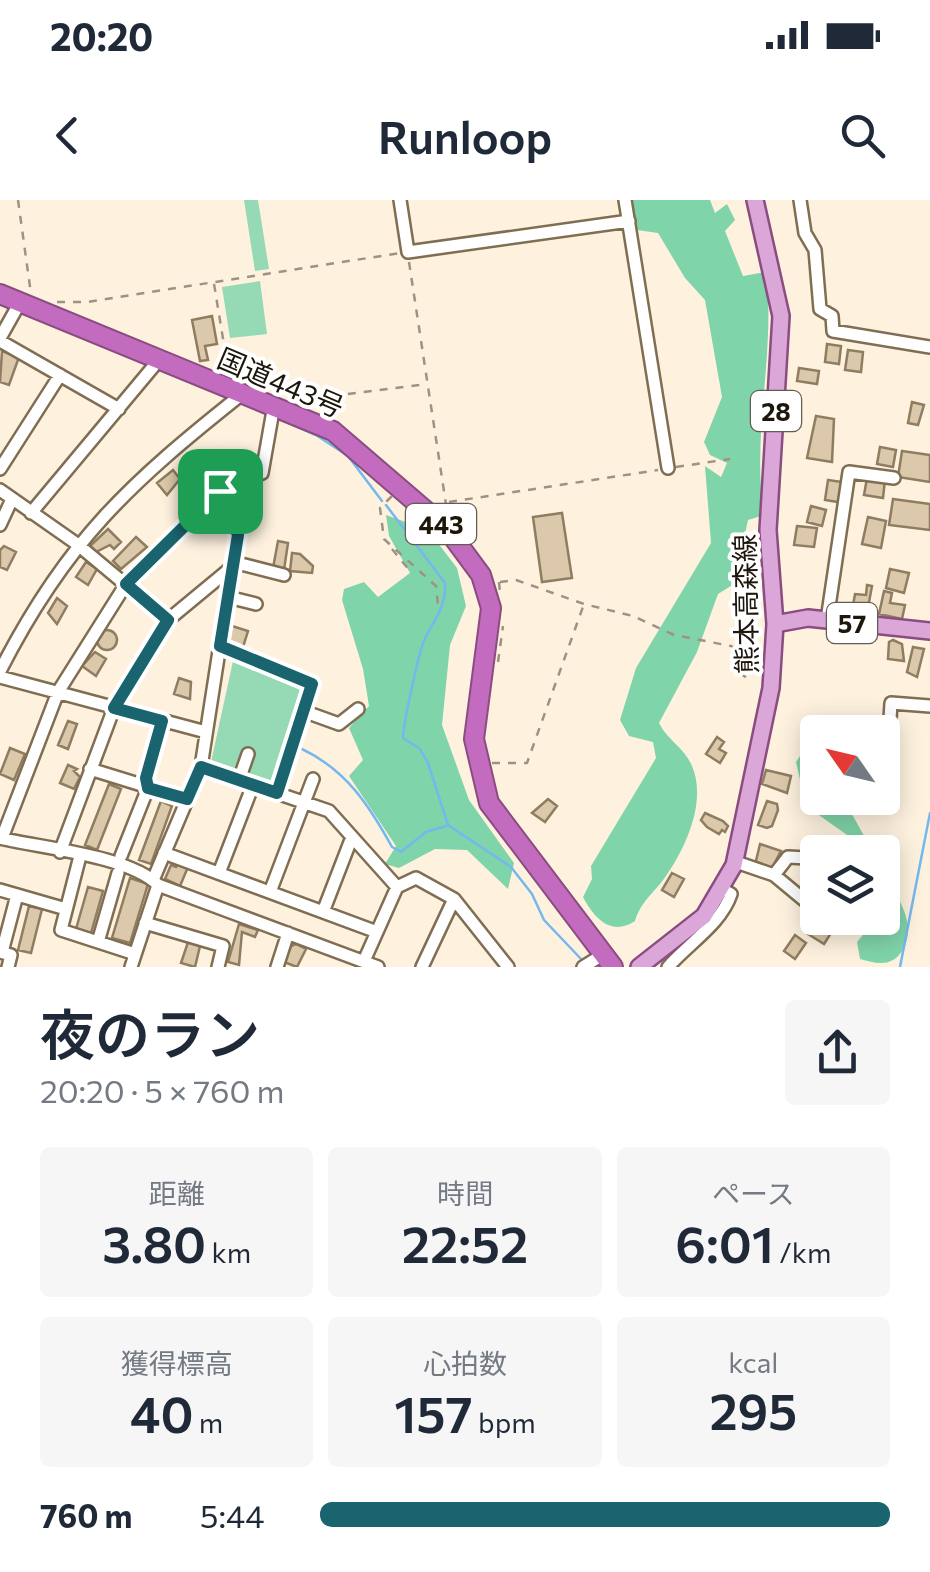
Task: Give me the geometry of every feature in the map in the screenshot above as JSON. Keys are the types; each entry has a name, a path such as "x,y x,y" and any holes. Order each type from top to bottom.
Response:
{"highway":[{"name":"国道443号","path":"0,294 334,430 447,529 481,574 491,608 474,739 490,802 597,963"}],"main road":[{"name":"熊本高森線","path":"640,967 704,916 736,862 771,692 775,624 768,530 781,316 755,200"},
{"name":"57","path":"775,624 808,618 930,632"}],"street":[{"path":"400,200 408,252 628,220"},
{"path":"626,200 668,468"},
{"path":"800,200 805,233 815,250 820,309 832,316 834,331 930,347"},
{"path":"19,304 0,339 119,408"},
{"path":"31,513 158,361"},
{"path":"0,469 60,374"},
{"path":"211,382 220,400 213,416"},
{"path":"206,732 0,674 24,623 77,544 119,496 236,392"},
{"path":"274,405 262,473 220,491 126,584 58,692 1,838 121,863 155,883 378,967"},
{"path":"827,620 849,472 894,478"},
{"path":"0,490 77,544 168,620"},
{"path":"80,856 60,930 98,942 133,961 164,852 201,767 238,535 220,491"},
{"path":"0,524 12,499"},
{"path":"233,564 284,575"},
{"path":"60,852 114,708 168,620 233,564"},
{"path":"228,597 256,604"},
{"path":"220,646 312,684 277,793"},
{"path":"890,715 891,703 930,706"},
{"path":"304,711 339,724 358,709"},
{"path":"120,856 148,788 146,778 162,721"},
{"path":"239,780 248,754"},
{"path":"201,767 330,811 398,887"},
{"path":"90,769 187,799"},
{"path":"270,892 312,778"},
{"path":"219,873 253,785"},
{"path":"323,912 352,837"},
{"path":"164,852 377,932"},
{"path":"774,875 788,857 800,858"},
{"path":"736,862 774,875 800,897"},
{"path":"98,942 118,873"},
{"path":"364,961 398,887 416,878 454,899 508,967"},
{"path":"668,967 704,935 727,904 732,896 722,889"},
{"path":"0,890 66,910"},
{"path":"8,967 12,955 1,952 17,895"},
{"path":"422,967 454,899"},
{"path":"145,923 224,946 218,967"},
{"path":"277,967 288,933"}],"path":[{"path":"18,200 31,295 67,304 408,252 447,502 447,529"},
{"path":"214,282 236,392"},
{"path":"332,396 429,383"},
{"path":"447,502 730,458"},
{"path":"400,486 380,508 384,539 410,571"},
{"path":"384,539 436,586 438,605"},
{"path":"501,598 498,582 516,580 632,616 674,635 737,648 740,673 747,678 758,668 766,668 764,688 771,692"},
{"path":"486,762 527,763 584,604"},
{"path":"496,671 504,636 502,617"}],"green space":[{"path":"244,200 258,200 269,269 255,271"},
{"path":"632,200 710,200 715,213 727,204 735,220 725,231 743,276 766,272 768,333 760,455 764,515 748,520 734,584 718,594 697,652 659,723 692,766 696,809 687,838 662,882 635,921 618,927 598,918 583,897 592,879 591,866 656,758 653,742 629,736 620,720 636,668 711,543 705,466 721,477 727,463 710,455 704,442 722,397 705,300 685,278 658,233 637,230"},
{"path":"260,281 267,334 230,338 222,287"},
{"path":"386,515 428,530 457,568 466,606 450,645 442,725 469,800 514,863 508,889 467,850 435,849 399,868 385,864 396,846 349,776 363,760 349,728 369,706 363,669 342,600 344,589 364,582 378,597 410,573 389,536"},
{"path":"233,661 304,686 273,784 211,762"},
{"path":"819,815 852,815 864,835 847,835"},
{"path":"900,903 908,930 907,941 898,956 878,963 860,959 857,942 863,935 900,935"}],"building":[{"path":"212,316 217,344 205,346 208,360 200,361 192,320"},
{"path":"827,344 841,346 839,364 825,362"},
{"path":"848,350 863,352 861,372 845,370"},
{"path":"2,351 19,357 9,385 0,382"},
{"path":"799,368 819,371 817,384 797,381"},
{"path":"912,402 924,405 918,425 908,423"},
{"path":"816,416 834,419 832,462 807,458"},
{"path":"880,447 896,450 893,467 877,464"},
{"path":"902,451 930,455 930,482 898,477"},
{"path":"173,470 180,479 167,495 157,483"},
{"path":"867,478 885,480 883,498 864,495"},
{"path":"828,480 842,482 838,502 825,500"},
{"path":"893,499 930,504 930,530 889,525"},
{"path":"234,500 252,500 256,518 237,521"},
{"path":"811,506 826,510 822,526 807,522"},
{"path":"562,513 572,578 542,582 533,517"},
{"path":"868,517 886,521 881,548 862,544"},
{"path":"797,526 817,528 814,547 794,545"},
{"path":"108,529 121,542 114,549 110,545 96,552 90,546"},
{"path":"136,537 147,547 121,569 113,561"},
{"path":"278,541 288,543 284,570 273,568"},
{"path":"4,546 16,552 7,570 0,567 0,550"},
{"path":"292,553 300,554 313,566 312,573 290,571"},
{"path":"86,562 97,569 88,585 76,577"},
{"path":"890,569 909,573 904,593 886,588"},
{"path":"740,571 755,572 755,589 739,589"},
{"path":"867,585 872,586 867,613 852,611 855,594 866,595"},
{"path":"884,591 892,593 890,603 905,605 902,619 879,614"},
{"path":"57,598 67,606 57,624 48,613"},
{"path":"229,625 248,631 243,647 227,646"},
{"path":"107,630 117,640 107,650 97,640"},
{"path":"889,642 902,644 904,661 888,659"},
{"path":"913,647 924,649 917,677 907,672"},
{"path":"95,652 106,659 96,676 82,666"},
{"path":"179,678 191,682 190,699 174,694"},
{"path":"68,721 77,724 68,749 58,745"},
{"path":"717,737 724,742 719,749 726,753 720,763 706,754"},
{"path":"10,748 25,754 14,780 0,774"},
{"path":"68,765 77,769 74,771 80,777 74,789 60,783"},
{"path":"766,770 791,776 787,793 762,784"},
{"path":"109,784 121,789 97,850 85,845"},
{"path":"548,799 557,806 545,822 532,813"},
{"path":"161,801 172,806 151,864 139,860"},
{"path":"767,801 777,804 778,810 772,826 767,828 758,825"},
{"path":"705,813 723,821 728,826 725,832 719,834 707,827 701,820"},
{"path":"760,844 781,851 772,868 755,865"},
{"path":"178,863 188,867 180,886 165,879 171,865 176,867"},
{"path":"672,873 684,879 674,897 662,890"},
{"path":"130,878 148,884 130,943 112,938"},
{"path":"88,887 103,891 91,933 76,929"},
{"path":"29,906 42,909 31,953 18,950"},
{"path":"239,924 258,930 255,937 242,932 239,965 228,962"},
{"path":"795,935 806,943 795,959 784,951"},
{"path":"810,935 830,935 824,944"},
{"path":"188,942 200,946 195,967 181,963"},
{"path":"291,946 306,949 297,967 284,962"}],"waterway":[{"path":"279,419 316,435 348,456 382,501"},
{"path":"386,505 445,583 441,607 421,651 403,738 420,749 428,763 448,825 511,867 532,894 544,920 582,960"},
{"path":"302,749 344,778 392,847 401,852 426,832 446,826"},
{"path":"900,967 930,813"}],"route":[{"path":"220,491 238,535 220,646 312,684 277,793 201,767 187,799 148,788 146,778 162,721 114,708 168,620 126,584 220,491"}]}
